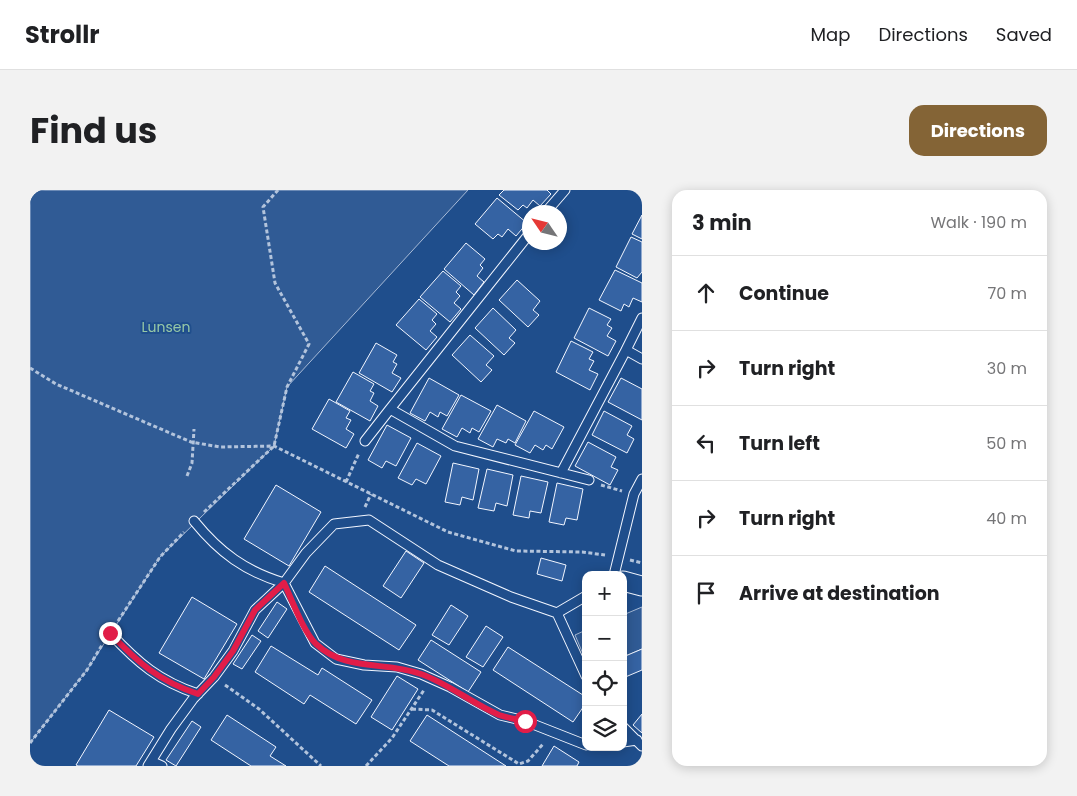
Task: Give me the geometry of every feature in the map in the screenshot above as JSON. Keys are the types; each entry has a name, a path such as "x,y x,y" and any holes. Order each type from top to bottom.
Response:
{"street":[{"path":"627,582 642,586"}],"lane":[{"path":"552,205 564,190"},
{"path":"365,441 522,244"},
{"path":"561,473 642,318"},
{"path":"626,350 642,359"},
{"path":"390,409 455,446 589,480"},
{"path":"615,571 634,494 642,479"},
{"path":"162,766 149,764 171,729 233,651 255,610 284,583 306,553 334,524 369,520 438,565 511,597 557,613 582,667"},
{"path":"194,521 224,555 263,576 284,583 315,642 336,659 364,665 397,667 432,679 500,715 525,721 582,744"},
{"path":"557,613 582,598"},
{"path":"110,633 152,674 182,689 198,694"},
{"path":"627,731 639,743"}],"path":[{"path":"30,743 87,670 160,557 194,521 274,446 287,387 308,344 275,283 263,207 278,190"},
{"path":"30,368 56,384 192,442 220,447 274,446 448,532 516,551 582,552 618,557 642,563"},
{"path":"187,476 192,463 194,429"},
{"path":"346,482 365,441"},
{"path":"589,480 634,494"},
{"path":"214,677 260,709 321,766"},
{"path":"366,766 392,738 432,679"},
{"path":"412,709 432,710 519,764 528,761 552,733"}],"shaded area":[{"name":"Lunsen","path":"30,190 468,190 287,387 274,446 160,557 87,670 30,743"},
{"path":"642,607 642,649 627,655 627,616 627,613"},
{"path":"582,632 582,652 575,635"}],"building":[{"path":"504,190 547,190 551,194 541,205 533,200 529,205 522,205 518,210 499,195"},
{"path":"497,198 522,219 522,229 516,236 508,229 502,237 498,234 493,239 475,224"},
{"path":"642,215 642,239 632,234"},
{"path":"631,237 642,242 642,272 637,278 616,267"},
{"path":"466,243 485,259 480,265 483,268 477,276 484,282 474,295 444,269"},
{"path":"615,270 642,283 642,302 633,298 629,307 624,304 621,311 599,300"},
{"path":"443,271 461,286 456,292 460,296 454,303 461,309 450,322 420,297"},
{"path":"517,280 540,301 533,310 539,315 528,327 499,300"},
{"path":"419,299 437,314 432,320 436,324 430,331 437,337 426,350 396,325"},
{"path":"493,308 516,330 509,338 515,343 504,355 475,328"},
{"path":"589,308 611,319 607,325 612,328 607,336 616,341 608,356 574,338"},
{"path":"470,335 494,356 486,365 492,370 481,382 452,355"},
{"path":"571,341 593,352 589,359 594,361 589,370 598,374 590,390 556,372"},
{"path":"376,343 397,355 393,362 397,364 392,373 401,378 392,392 359,373"},
{"path":"353,372 374,384 370,391 374,393 370,401 378,406 370,421 336,402"},
{"path":"429,378 459,395 447,416 440,412 438,417 430,412 425,421 410,413"},
{"path":"621,378 642,389 642,420 608,402"},
{"path":"461,395 491,411 479,432 472,428 470,433 462,428 457,437 442,429"},
{"path":"329,399 350,411 346,418 351,420 346,429 354,434 346,448 312,429"},
{"path":"497,405 526,421 515,443 508,439 506,443 497,439 493,447 478,439"},
{"path":"534,411 564,427 552,449 546,445 543,450 535,445 530,453 515,445"},
{"path":"604,411 632,426 627,435 634,439 627,453 592,435"},
{"path":"387,425 411,438 396,466 386,461 382,468 368,460"},
{"path":"588,442 616,457 611,467 618,470 610,485 575,466"},
{"path":"417,443 441,456 426,484 416,479 412,485 398,478"},
{"path":"453,463 479,469 473,500 462,497 460,505 445,502"},
{"path":"487,469 513,475 507,506 496,503 494,511 478,508"},
{"path":"521,476 548,482 541,513 530,511 529,518 513,515"},
{"path":"557,483 583,489 577,520 566,518 564,525 549,522"},
{"path":"276,485 321,512 289,566 244,539"},
{"path":"406,551 424,563 401,598 383,586"},
{"path":"541,558 566,565 562,581 537,574"},
{"path":"325,566 416,625 399,650 309,592"},
{"path":"192,597 237,624 204,679 159,653"},
{"path":"277,602 287,609 268,638 258,631"},
{"path":"451,605 468,616 449,645 432,635"},
{"path":"486,626 503,637 483,667 466,657"},
{"path":"252,635 261,641 242,669 233,664"},
{"path":"431,640 481,672 468,692 418,660"},
{"path":"271,646 318,675 322,668 372,700 356,724 310,695 304,704 255,672"},
{"path":"508,647 582,694 582,709 573,722 493,670"},
{"path":"642,649 642,670 627,676 627,661 627,655"},
{"path":"397,676 418,689 392,730 371,717"},
{"path":"109,710 154,737 136,766 76,765"},
{"path":"642,714 642,733 633,725"},
{"path":"227,715 276,747 270,756 286,766 251,766 211,740"},
{"path":"427,715 506,766 449,766 410,741"},
{"path":"192,721 201,727 176,766 166,760"},
{"path":"554,746 579,762 577,766 542,766"}],"route":[{"path":"110,633 152,674 182,689 198,694 214,677 233,651 255,610 284,583 315,642 336,659 364,665 397,667 421,674 450,687 500,715 525,721"}]}
